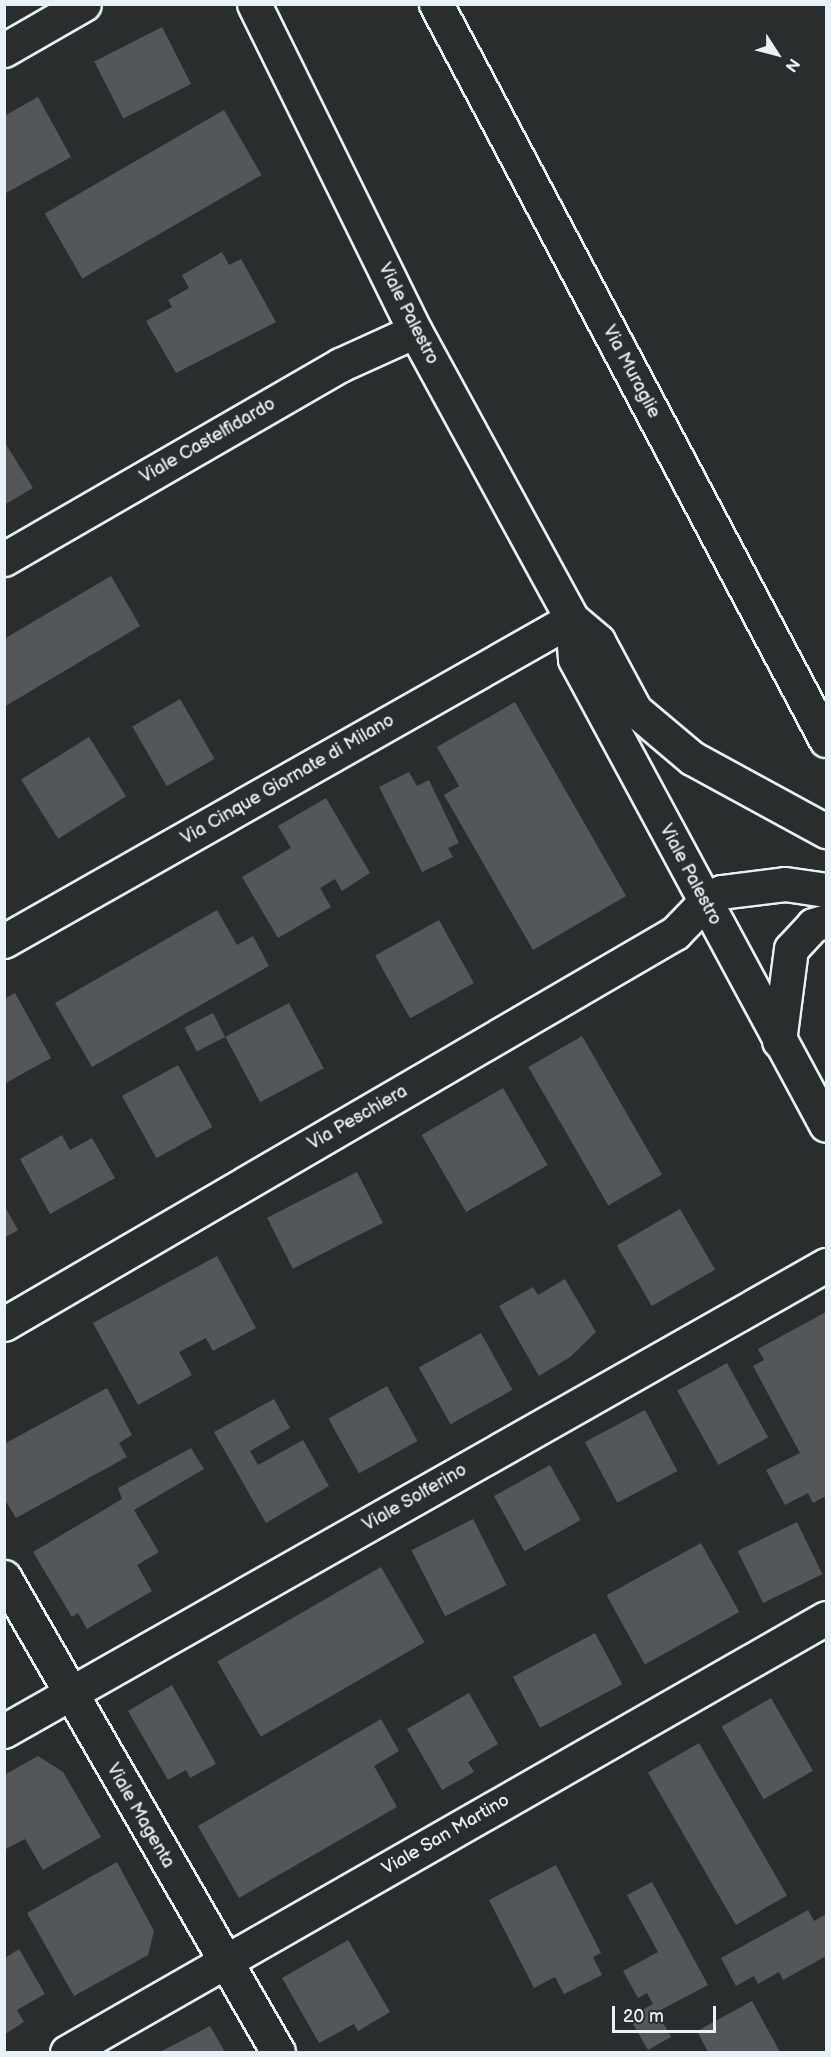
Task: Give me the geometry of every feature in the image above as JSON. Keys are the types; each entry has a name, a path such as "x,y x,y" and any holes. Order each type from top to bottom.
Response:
{"street":[{"path":"4,50 84,4"},
{"name":"Viale Palestro","path":"254,4 415,330 572,619 598,641 635,710 692,758 826,831"},
{"name":"Via Muraglie","path":"436,4 826,740"},
{"name":"Viale Castelfidardo","path":"4,559 340,365 415,330"},
{"name":"Viale Palestro","path":"572,619 574,658 704,903 826,1125"},
{"name":"Via Cinque Giornate di Milano","path":"4,941 572,619"},
{"path":"704,903 721,892 785,884 826,890"},
{"name":"Via Peschiera","path":"4,1324 675,933 704,903"},
{"path":"779,1041 791,949 813,925 826,921"},
{"name":"Viale Solferino","path":"4,1731 826,1265"},
{"name":"Viale Magenta","path":"4,1577 278,2052"},
{"name":"Viale San Martino","path":"67,2052 826,1618"}],"building":[{"path":"162,27 191,84 123,119 94,62"},
{"path":"38,97 71,157 4,194 4,116"},
{"path":"224,110 262,175 82,278 45,214"},
{"path":"222,252 229,265 241,259 276,322 176,373 146,321 172,307 168,300 189,288 182,275"},
{"path":"4,441 33,488 4,505"},
{"path":"111,576 140,626 4,707 4,639"},
{"path":"180,699 214,759 167,786 132,726"},
{"path":"515,702 626,896 533,950 444,795 459,786 437,747"},
{"path":"89,737 126,796 58,839 21,779"},
{"path":"409,772 417,786 429,780 459,843 448,848 453,857 422,872 379,787"},
{"path":"326,798 370,873 342,891 335,879 320,888 331,907 278,938 242,877 291,848 278,826"},
{"path":"217,910 237,945 253,936 269,966 92,1067 55,1003"},
{"path":"439,920 474,983 410,1018 375,955"},
{"path":"15,993 51,1058 4,1084 4,999"},
{"path":"289,1003 324,1068 260,1102 225,1037"},
{"path":"213,1013 225,1037 197,1052 184,1028"},
{"path":"582,1036 662,1175 608,1206 528,1067"},
{"path":"178,1065 212,1127 156,1158 122,1096"},
{"path":"503,1088 548,1165 466,1212 422,1135"},
{"path":"62,1135 70,1150 92,1138 115,1178 50,1214 20,1159"},
{"path":"357,1172 383,1223 293,1269 267,1218"},
{"path":"4,1205 18,1230 4,1238"},
{"path":"680,1209 715,1270 652,1306 617,1246"},
{"path":"217,1256 256,1328 213,1351 206,1338 179,1352 192,1375 138,1405 93,1323"},
{"path":"565,1279 596,1332 570,1357 539,1376 499,1306 533,1287 538,1295"},
{"path":"826,1312 826,1496 813,1503 808,1493 785,1505 766,1470 800,1453 753,1366 764,1360 758,1349"},
{"path":"481,1333 513,1390 450,1424 419,1367"},
{"path":"727,1363 768,1437 718,1465 677,1391"},
{"path":"387,1386 418,1441 359,1474 328,1418"},
{"path":"107,1388 132,1435 119,1443 127,1457 16,1518 4,1498 4,1444"},
{"path":"274,1399 290,1428 250,1451 258,1465 303,1440 329,1486 266,1523 214,1432"},
{"path":"645,1410 677,1471 617,1503 585,1442"},
{"path":"191,1448 204,1469 134,1510 159,1552 137,1565 152,1591 87,1629 78,1613 72,1617 33,1552 122,1499 118,1488"},
{"path":"550,1465 581,1520 525,1551 494,1496"},
{"path":"473,1519 507,1585 445,1616 412,1550"},
{"path":"797,1522 822,1574 763,1603 738,1551"},
{"path":"701,1543 739,1612 645,1664 607,1595"},
{"path":"381,1567 424,1642 261,1737 217,1662"},
{"path":"595,1633 622,1684 540,1728 513,1677"},
{"path":"172,1685 216,1764 190,1778 186,1770 168,1780 128,1711"},
{"path":"469,1693 498,1744 468,1762 474,1772 442,1790 407,1729"},
{"path":"771,1698 813,1771 764,1799 722,1727"},
{"path":"381,1719 399,1751 374,1766 397,1807 239,1898 198,1826"},
{"path":"699,1743 787,1895 736,1925 648,1773"},
{"path":"38,1756 63,1772 101,1837 43,1870 25,1839 4,1850 4,1775"},
{"path":"117,1862 154,1931 148,1955 74,1996 27,1913"},
{"path":"556,1865 601,1953 593,1957 602,1975 564,1994 555,1977 534,1988 489,1900"},
{"path":"652,1882 708,1985 657,2012 671,2037 648,2050 629,2017 653,2004 647,1993 638,1998 623,1971 658,1952 627,1895"},
{"path":"808,1910 814,1921 826,1914 826,1956 783,1980 779,1972 758,1984 754,1976 736,1986 721,1958"},
{"path":"348,1940 390,2012 358,2031 354,2024 319,2043 282,1978"},
{"path":"19,1949 45,1994 17,2010 24,2022 5,2034 5,1958"},
{"path":"752,2001 780,2052 708,2052 697,2031"},
{"path":"210,2026 225,2052 160,2052"}]}
